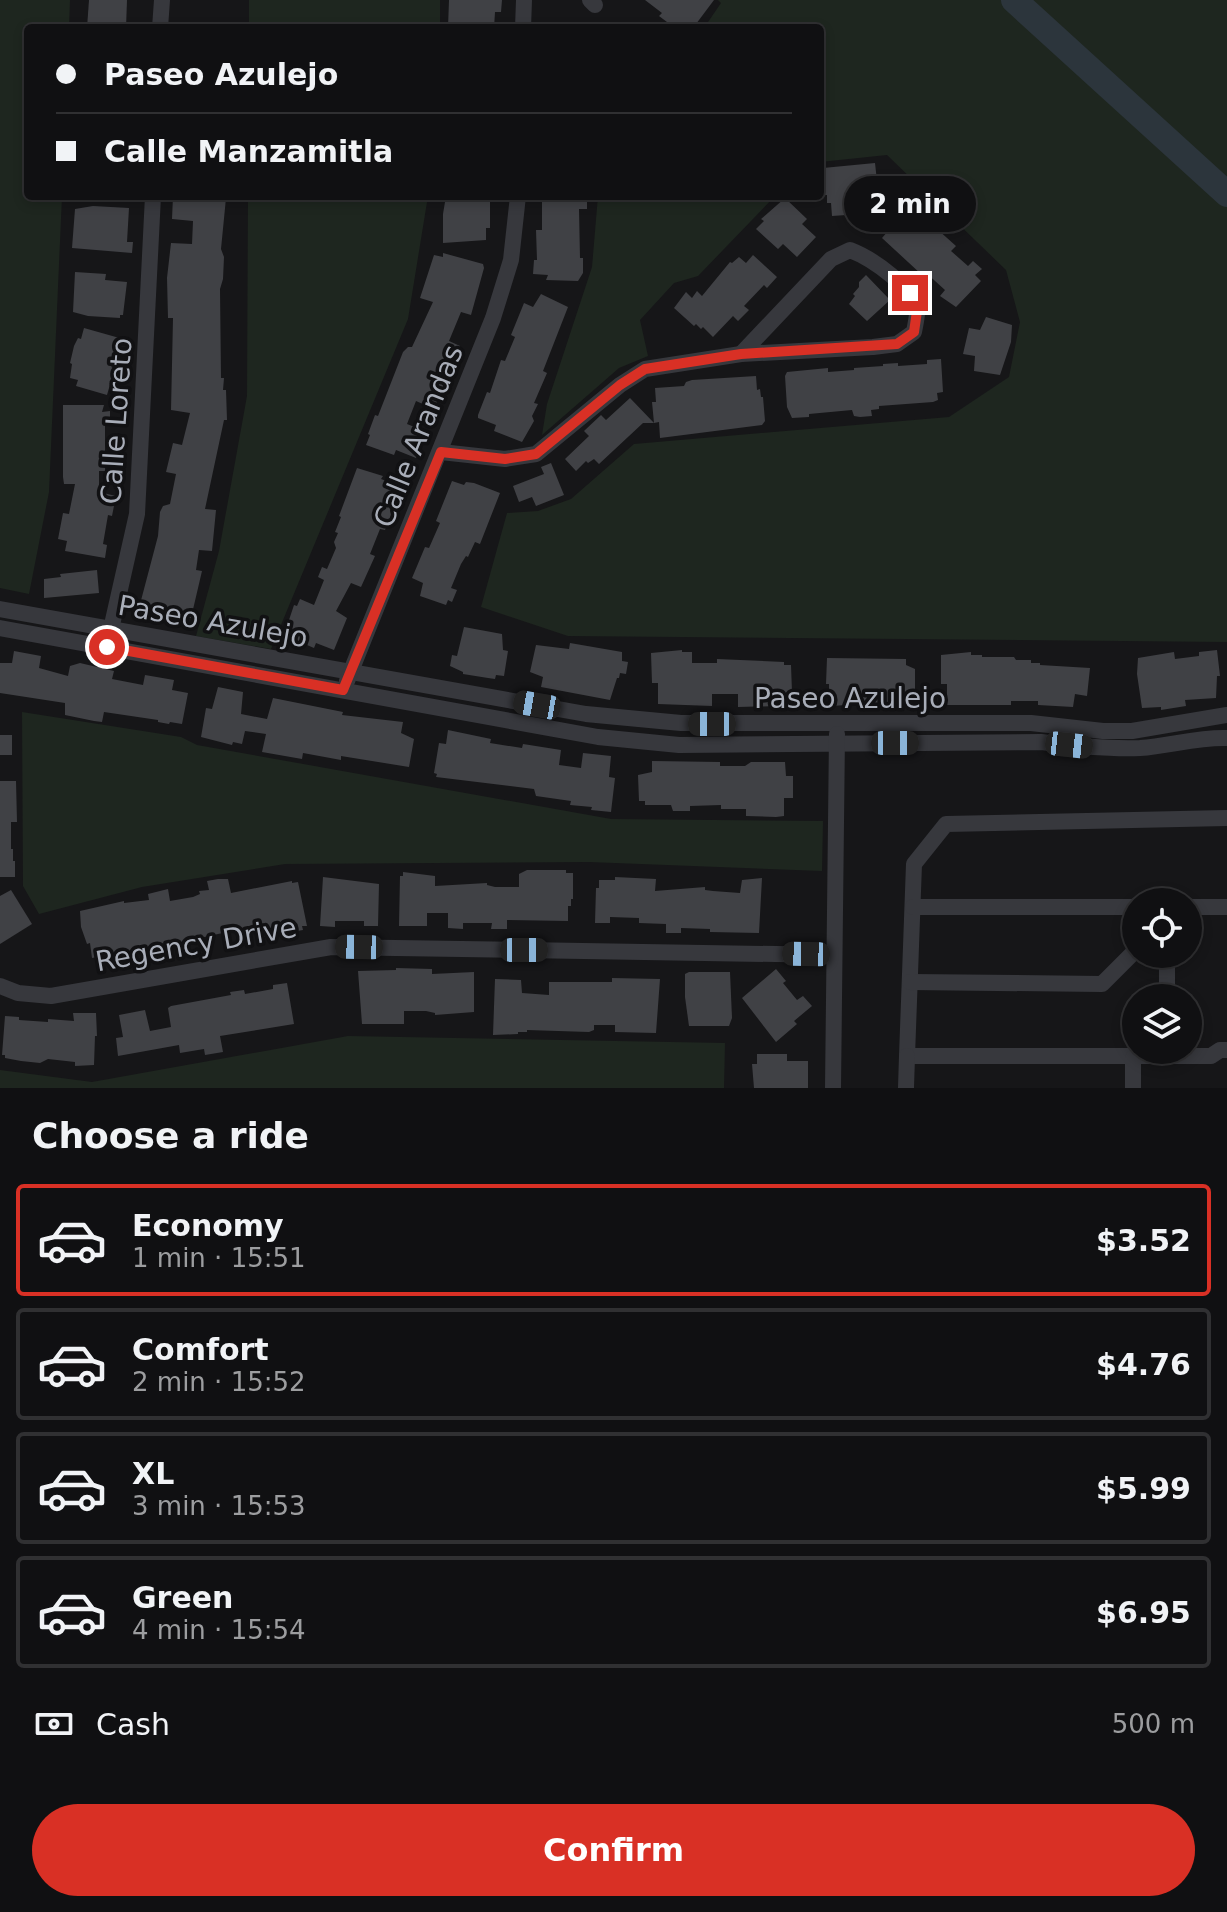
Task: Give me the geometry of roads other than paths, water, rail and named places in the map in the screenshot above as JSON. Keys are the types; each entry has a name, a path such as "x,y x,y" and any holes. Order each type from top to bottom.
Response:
{"street":[{"path":"160,24 162,0"},
{"path":"523,24 524,0"},
{"name":"Calle Loreto","path":"107,647 137,514 153,200"},
{"name":"Calle Arandas","path":"343,690 493,318 511,260 518,200"},
{"path":"441,452 505,459 536,454 620,385 645,369 741,354 897,344 914,332 917,311 910,293 865,256 850,250 831,259 741,354"},
{"name":"Paseo Azulejo","path":"0,609 629,719 681,723 1031,723 1132,731 1227,715"},
{"name":"Paseo Azulejo","path":"0,628 598,737 679,745 1041,742 1098,748 1143,748 1209,737 1227,738"},
{"path":"833,1088 836,724"},
{"path":"906,1088 914,864 946,824 1227,818"},
{"path":"913,907 1122,907"},
{"path":"1202,907 1227,907"},
{"name":"Regency Drive","path":"0,986 18,993 51,996 331,947 834,955"},
{"path":"910,982 1102,984 1122,964"},
{"path":"1202,1055 1222,1056"},
{"path":"907,1056 1122,1058"},
{"path":"1133,1064 1133,1088"}],"waterway":[{"path":"1014,0 1227,194"}]}
